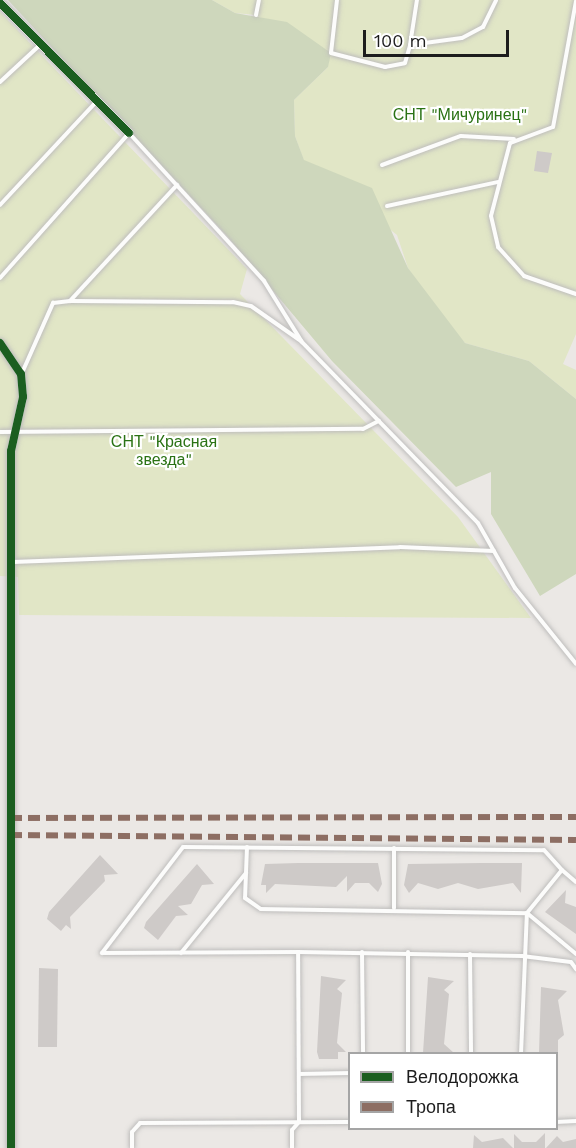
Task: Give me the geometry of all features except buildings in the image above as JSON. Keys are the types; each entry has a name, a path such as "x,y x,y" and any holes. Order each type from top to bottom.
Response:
{"street":[{"path":"0,3 129,133"},
{"path":"0,342 21,374 15,431 10,614 10,1148"},
{"path":"0,609 10,614"}],"lane":[{"path":"256,15 258,0"},
{"path":"337,0 331,53 385,67 405,63 417,0"},
{"path":"410,45 476,30 496,0"},
{"path":"382,165 461,136 514,140 553,128 576,1"},
{"path":"0,82 40,45"},
{"path":"0,205 97,101"},
{"path":"0,278 129,133 264,280 302,342"},
{"path":"514,140 498,182 491,216 498,247 524,276 576,294"},
{"path":"387,206 498,182"},
{"path":"70,301 177,185"},
{"path":"21,374 44,317 53,303 70,301 233,302 251,306 302,342 478,523 515,588 576,664"},
{"path":"0,432 363,429 379,422"},
{"path":"12,562 400,547 494,551"},
{"path":"248,847 245,898 261,909 394,908 526,913 576,954"},
{"path":"576,882 544,850 183,848 102,953 408,952 470,954 522,956 571,962 576,969"},
{"path":"394,848 394,908"},
{"path":"521,1052 522,956 526,913 562,870"},
{"path":"181,952 246,872"},
{"path":"292,1148 292,1130 299,1122 298,952"},
{"path":"362,952 363,1052"},
{"path":"408,952 408,1052"},
{"path":"470,954 471,1052"},
{"path":"300,1074 348,1072"},
{"path":"558,1122 576,1121"},
{"path":"132,1148 132,1132 140,1123 348,1122"}],"green space":[{"path":"8,0 212,0 235,13 287,22 331,53 328,67 294,100 295,136 304,160 372,188 408,268 465,343 529,361 576,399 576,574 540,596 491,514 491,472 456,487 332,361 228,237"},
{"name":"СНТ \"Мичуринец\"","path":"212,0 576,0 576,334 563,364 576,370 576,399 529,361 465,343 442,319 408,268 397,235 304,161 295,136 294,100 328,67 256,15 235,13"},
{"name":"СНТ \"Красная звезда\"","path":"0,12 247,269 240,294 458,517 531,618 19,615 18,577 0,576"}],"marked path":[{"path":"10,818 576,817"},
{"path":"10,835 576,840"}],"cycle path":[{"path":"0,3 129,133"},
{"path":"0,343 21,374 23,397 11,451 11,1148"}]}
